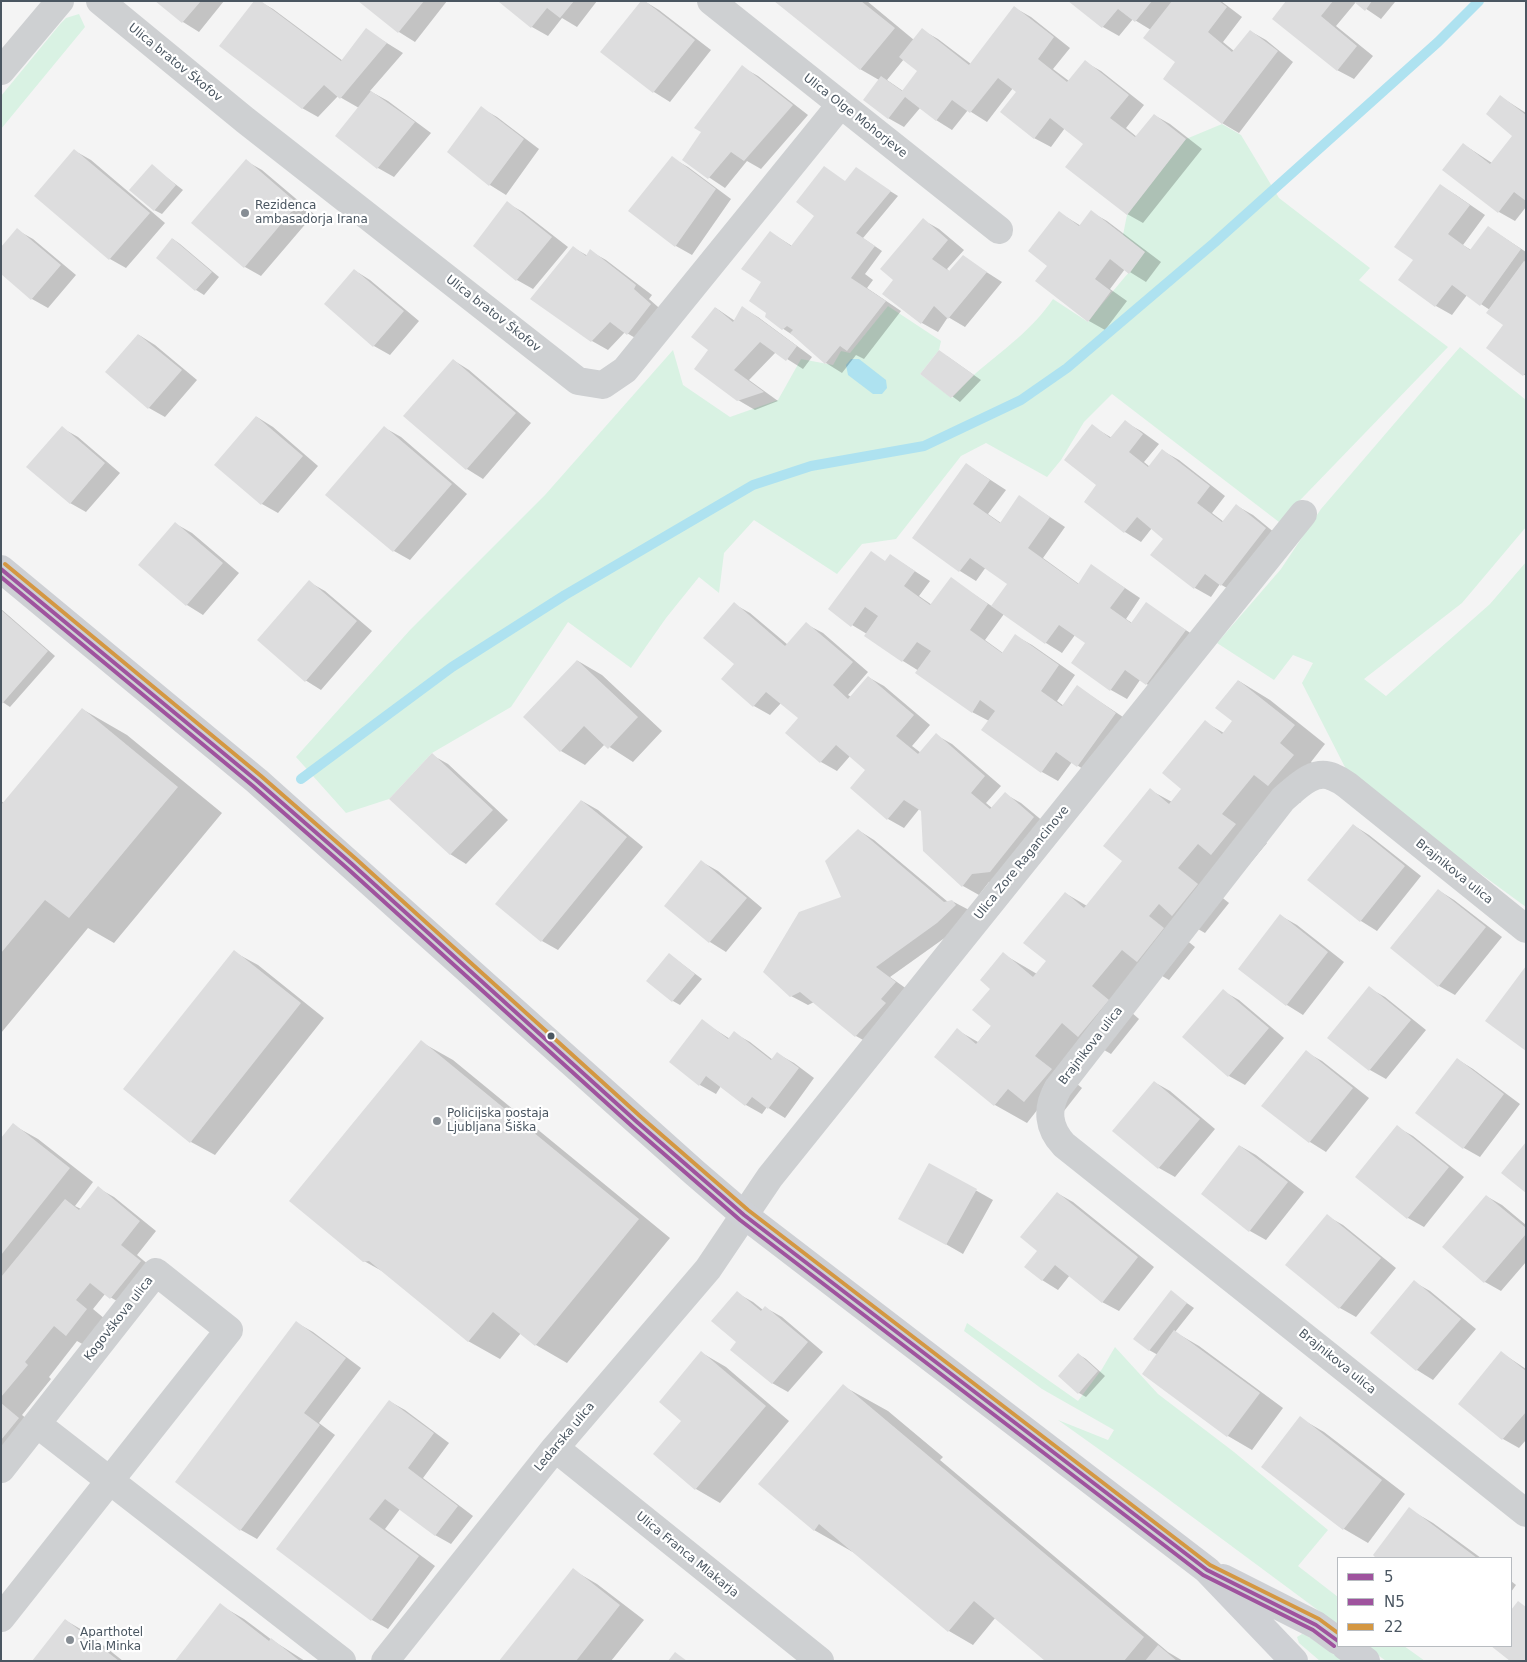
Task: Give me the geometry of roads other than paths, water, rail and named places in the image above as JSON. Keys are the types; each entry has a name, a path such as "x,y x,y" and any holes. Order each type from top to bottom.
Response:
{"main road":[{"path":"1,569 257,781 637,1122 744,1215 1207,1570 1294,1661"},
{"path":"1207,1570 1316,1625 1337,1640"},
{"path":"1346,1647 1366,1661"}],"street":[{"path":"1,71 60,1"},
{"name":"Ulica bratov Škofov","path":"100,1 245,120 578,381 603,385 625,370 841,104"},
{"name":"Ulica Olge Mohorjeve","path":"711,1 999,230"},
{"name":"Ulica Zore Ragancinove","path":"744,1215 770,1177 1303,514"},
{"name":"Brajnikova ulica","path":"1526,929 1347,785 1331,776 1319,776 1304,780 1282,799 1058,1088 1052,1100 1050,1112 1056,1136 1064,1144 1526,1513"},
{"name":"Ledarska ulica","path":"386,1661 555,1448 708,1269 744,1215"},
{"name":"Kogovškova ulica","path":"1,1469 156,1272 229,1330 1,1618"},
{"path":"37,1424 342,1661"},
{"name":"Ulica Franca Mlakarja","path":"555,1448 820,1661"}],"water":[{"path":"851,359 859,359 886,380 887,388 882,394 873,394 848,375 846,365"}],"waterway":[{"path":"301,779 452,667 565,595 753,485 811,466 924,446 1021,400 1067,368 1214,243 1438,42 1479,1"}],"place":[{"name":"Rezidenca ambasadorja Irana","path":"245,213"},
{"name":"Policijska postaja Ljubljana Šiška","path":"437,1121"},
{"name":"Aparthotel Vila Minka","path":"70,1640"}]}
